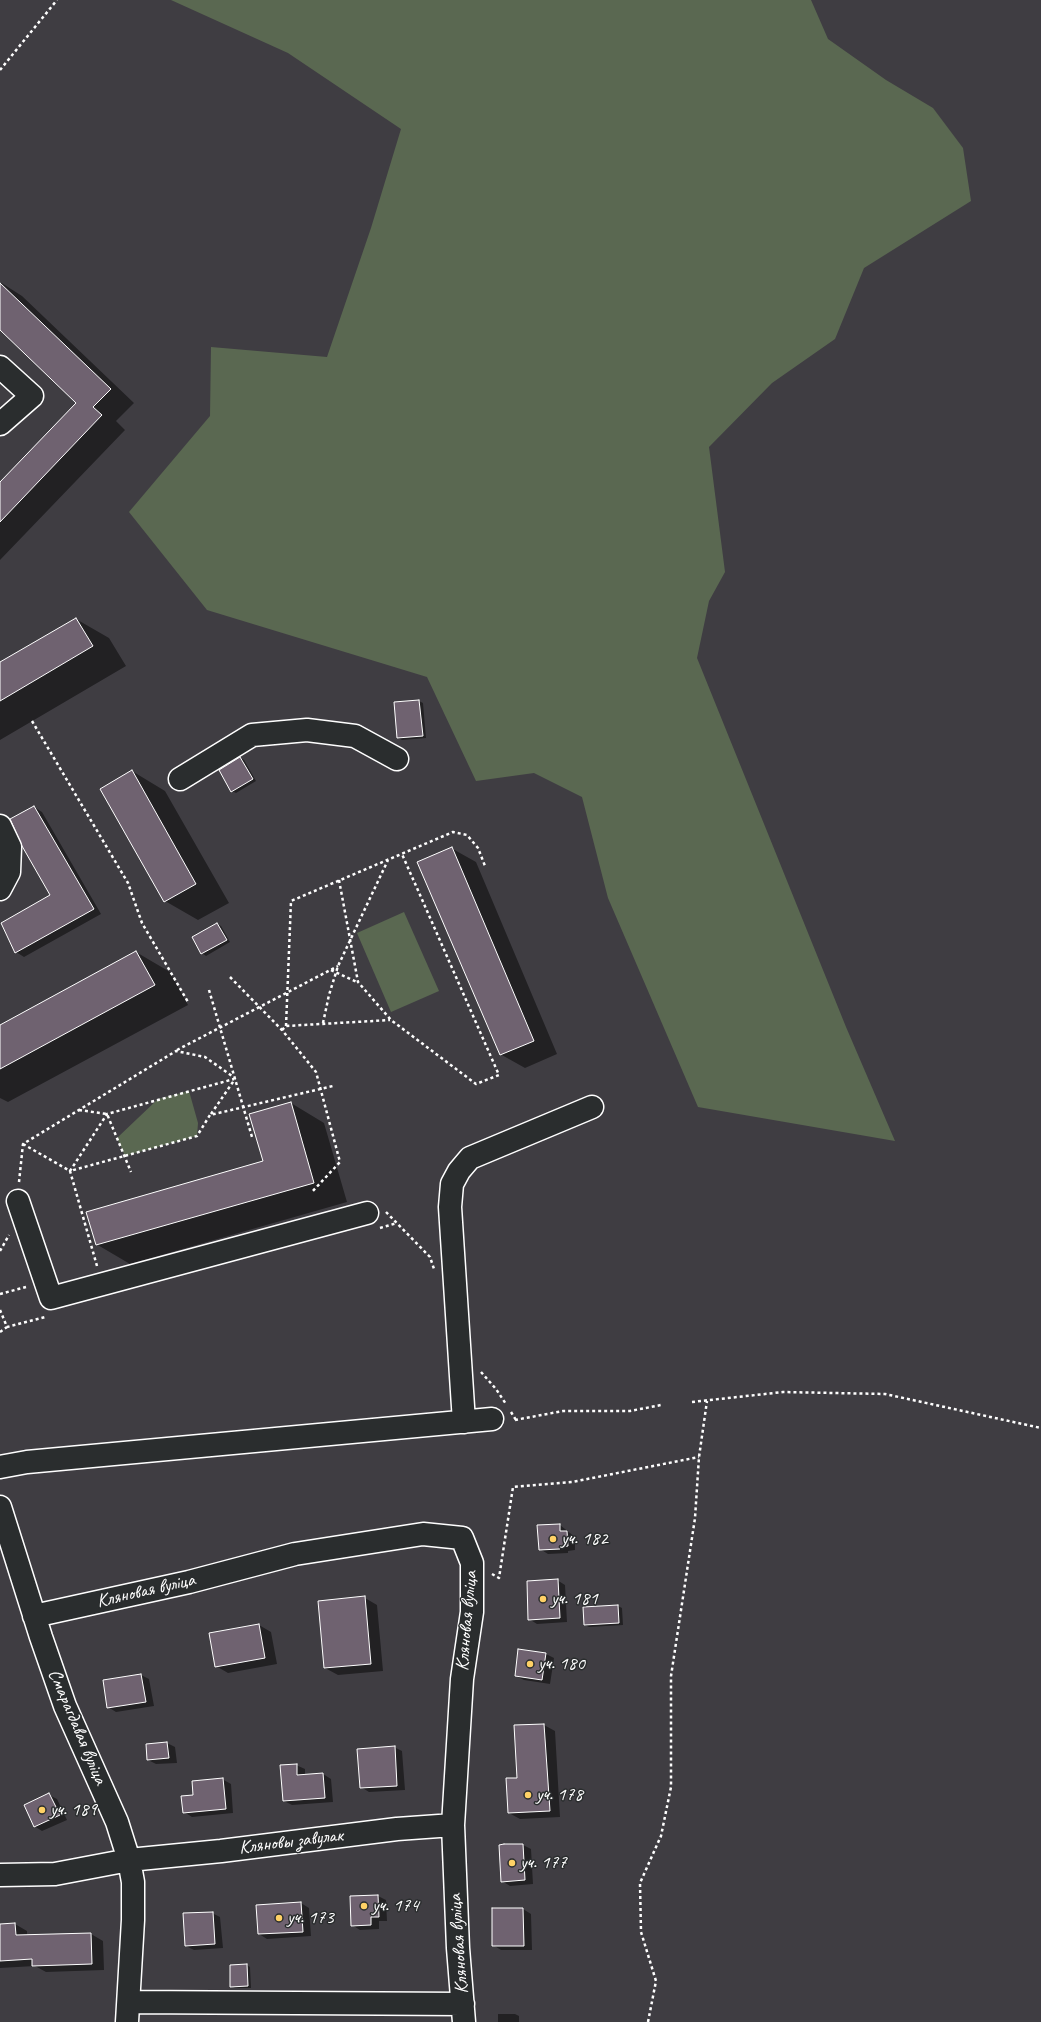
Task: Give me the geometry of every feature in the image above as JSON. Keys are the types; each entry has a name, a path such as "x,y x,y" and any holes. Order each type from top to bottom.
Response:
{"street":[{"path":"0,367 32,396 0,424"},
{"path":"180,779 252,735 307,730 355,736 397,759"},
{"path":"0,826 10,847 9,872 0,889"},
{"path":"464,1422 450,1207 452,1184 459,1171 470,1158 592,1107"},
{"path":"18,1201 51,1298 367,1212"},
{"path":"0,1467 35,1462 492,1419"},
{"name":"Смарагдавая вуліца","path":"0,1507 34,1616 65,1706 115,1815 129,1860 133,1882 133,1920 128,2012"},
{"name":"Кляновая вуліца","path":"34,1616 189,1582 295,1554 423,1534 462,1538 472,1563 472,1612 462,1679 453,1825 458,1948 463,2013"},
{"name":"Кляновы завулак","path":"0,1875 55,1874 129,1860 221,1851 397,1829 453,1825"},
{"path":"128,2012 463,2013"}],"path":[{"path":"0,70 57,0"},
{"path":"32,721 128,883 142,923 188,1002"},
{"path":"286,1026 286,993 291,900 453,832 467,835 478,848 485,866"},
{"path":"331,970 358,982 391,1020 476,1084 499,1075 402,854"},
{"path":"323,1023 329,995 338,966 388,860"},
{"path":"339,880 358,982"},
{"path":"23,1144 176,1051 338,966"},
{"path":"230,977 282,1030 316,1072 340,1162 312,1193"},
{"path":"209,990 252,1137"},
{"path":"282,1030 286,1026 391,1020"},
{"path":"176,1051 205,1057 235,1078"},
{"path":"79,1110 107,1114 235,1078"},
{"path":"70,1171 197,1136 235,1078"},
{"path":"210,1115 333,1086"},
{"path":"107,1114 131,1172"},
{"path":"70,1171 107,1114"},
{"path":"23,1144 70,1171 102,1284"},
{"path":"18,1201 23,1144"},
{"path":"0,1294 45,1282"},
{"path":"0,1332 7,1327"},
{"path":"692,1402 783,1392 885,1394 1041,1428"},
{"path":"648,2022 656,1981 641,1932 640,1883 661,1836 671,1787 672,1676 695,1518 698,1457 707,1401"},
{"path":"492,1419 516,1420 563,1411 630,1410 661,1405"},
{"path":"472,1563 499,1578 513,1487 572,1482 698,1457"}],"green space":[{"path":"171,0 811,0 828,39 886,80 933,108 963,148 971,201 864,268 835,339 772,383 709,447 725,572 709,601 697,658 846,1027 895,1141 698,1107 608,898 582,797 534,773 476,781 427,677 207,610 129,512 210,416 211,347 327,357 371,228 401,129 288,53"},
{"path":"404,912 439,991 391,1012 357,933"},
{"path":"189,1091 198,1123 197,1136 125,1156 117,1138 158,1099"}],"building":[{"path":"0,283 111,389 93,407 102,415 0,522 0,482 76,403 0,330"},
{"path":"76,618 93,646 0,701 0,662"},
{"path":"419,700 423,736 397,738 394,702"},
{"path":"240,757 253,779 231,792 219,770"},
{"path":"132,770 196,884 164,902 100,789"},
{"path":"34,806 94,909 15,953 1,923 50,895 22,846 10,819"},
{"path":"452,847 534,1041 500,1055 417,862"},
{"path":"217,923 227,940 201,954 192,937"},
{"path":"136,951 155,985 0,1069 0,1025"},
{"path":"291,1102 314,1183 96,1245 86,1212 263,1161 249,1114"},
{"name":"уч. 182","path":"560,1524 560,1531 567,1531 568,1546 560,1547 560,1549 539,1550 537,1525"},
{"name":"уч. 181","path":"558,1579 560,1618 528,1620 527,1581"},
{"path":"365,1596 371,1664 324,1668 318,1601"},
{"path":"618,1605 619,1623 584,1625 583,1607"},
{"path":"259,1624 265,1658 215,1667 209,1633"},
{"name":"уч. 180","path":"518,1649 546,1653 542,1680 515,1676"},
{"path":"141,1674 146,1702 107,1708 103,1680"},
{"path":"544,1724 550,1811 508,1813 506,1778 517,1778 514,1725"},
{"path":"167,1742 169,1758 147,1760 146,1744"},
{"path":"395,1746 397,1786 360,1788 357,1749"},
{"path":"297,1764 297,1775 323,1773 325,1798 283,1801 280,1765"},
{"path":"223,1778 226,1809 183,1813 181,1796 193,1795 192,1781"},
{"name":"уч. 189","path":"49,1793 60,1815 34,1827 24,1805"},
{"name":"уч. 177","path":"523,1844 525,1880 501,1882 499,1845"},
{"name":"уч. 174","path":"378,1895 379,1917 371,1917 371,1925 351,1926 350,1896"},
{"name":"уч. 173","path":"301,1902 303,1932 258,1934 256,1905"},
{"path":"492,1908 523,1908 524,1946 492,1946"},
{"path":"213,1912 215,1944 185,1946 183,1913"},
{"path":"15,1923 16,1935 91,1933 92,1964 32,1966 32,1959 0,1961 0,1924"},
{"path":"247,1964 248,1986 230,1987 230,1965"}],"place":[{"name":"уч. 182","path":"553,1539"},
{"name":"уч. 181","path":"543,1599"},
{"name":"уч. 180","path":"530,1664"},
{"name":"уч. 178","path":"528,1795"},
{"name":"уч. 189","path":"42,1810"},
{"name":"уч. 177","path":"512,1863"},
{"name":"уч. 174","path":"364,1906"},
{"name":"уч. 173","path":"279,1918"}]}
